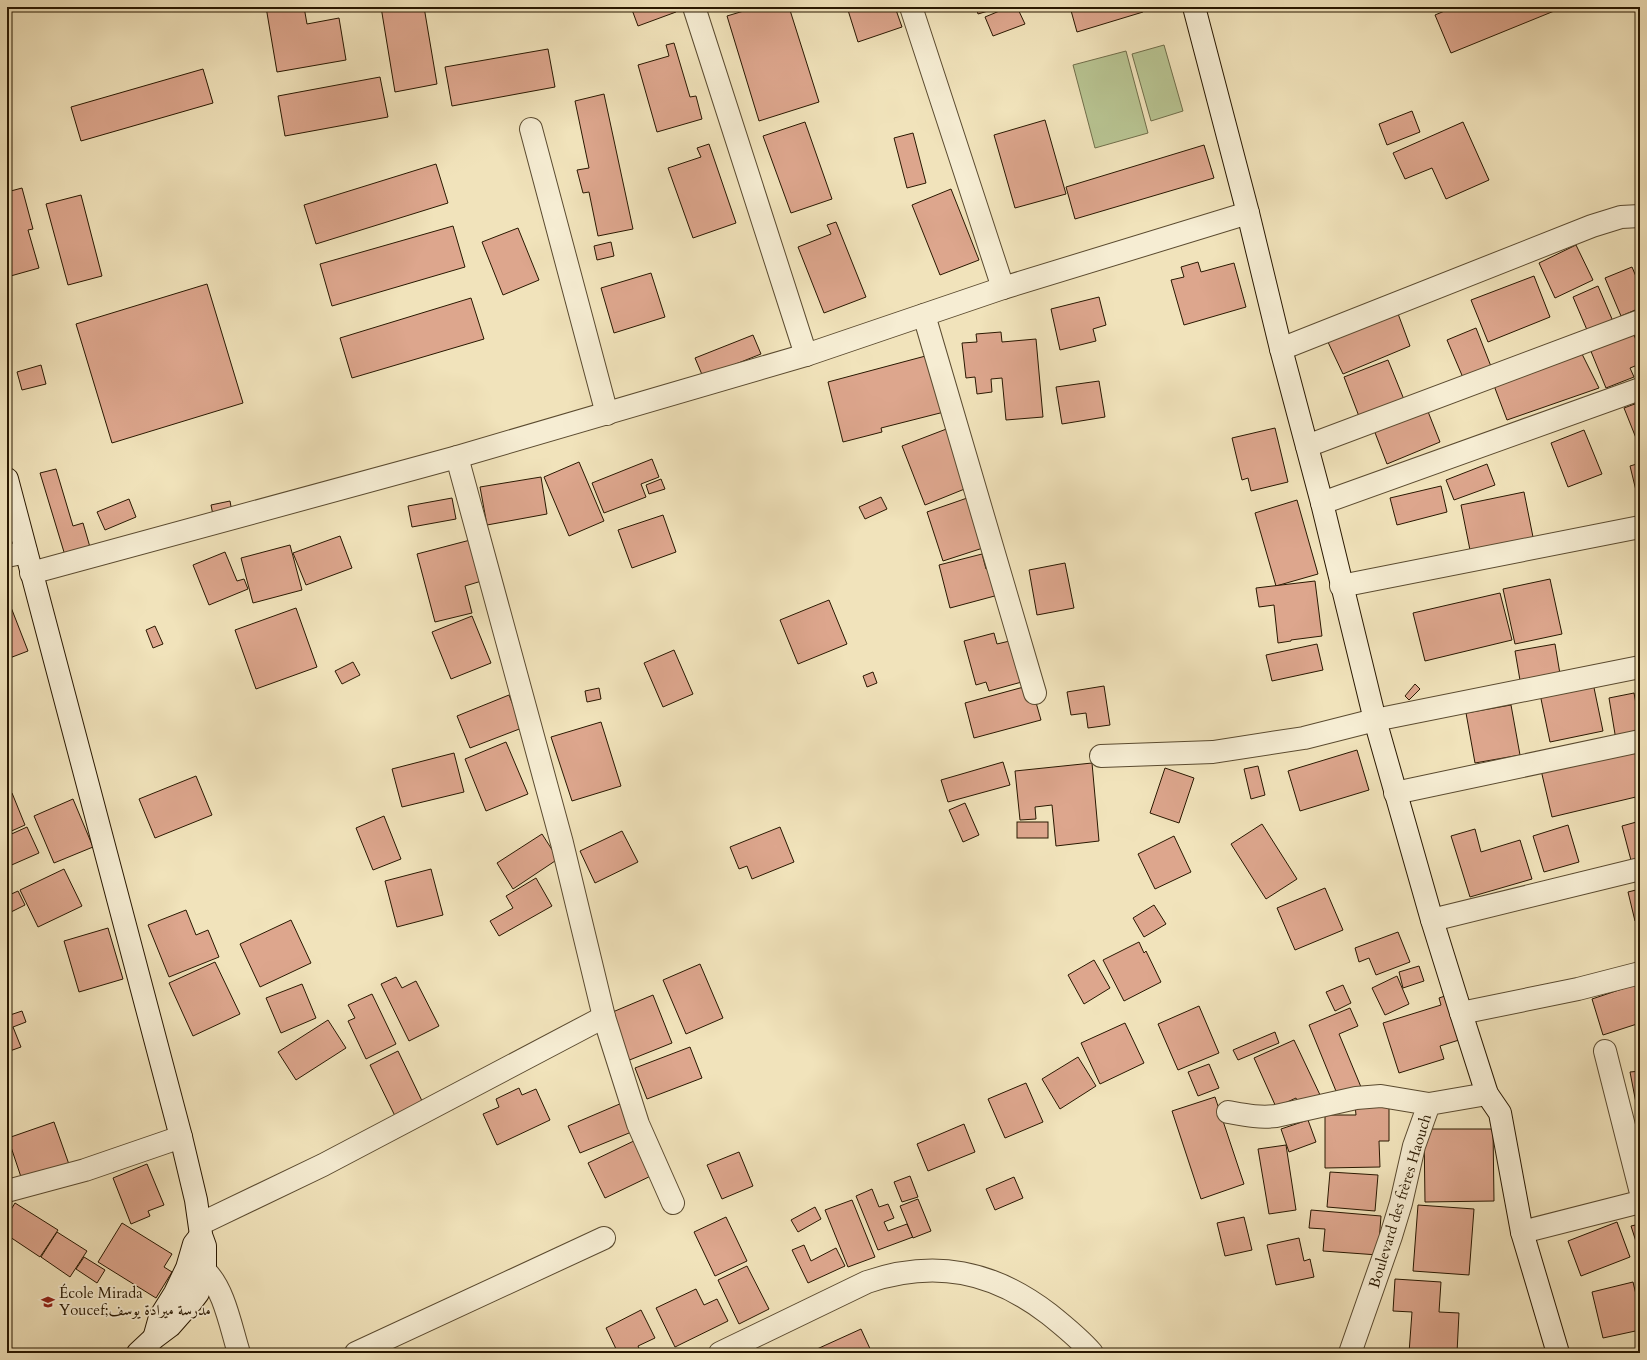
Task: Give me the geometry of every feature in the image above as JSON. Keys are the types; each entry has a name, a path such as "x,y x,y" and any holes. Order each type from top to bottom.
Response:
{"street":[{"path":"694,7 806,355"},
{"path":"911,7 1003,288"},
{"path":"1194,7 1248,213 1281,349 1322,503 1341,586 1375,720 1432,920 1461,1013 1487,1094 1500,1113 1522,1232 1558,1353"},
{"path":"532,129 607,414"},
{"path":"21,560 457,457 806,355 1003,288 1248,213"},
{"path":"1281,349 1592,226 1621,217 1640,216"},
{"path":"924,315 1035,693"},
{"path":"1307,446 1640,322"},
{"path":"1322,503 1640,389"},
{"path":"457,457 562,843 604,1017 638,1124 673,1203"},
{"path":"7,479 21,560 181,1138 205,1246 205,1271 198,1294 170,1326 138,1353"},
{"path":"1341,586 1640,528"},
{"path":"1101,756 1213,752 1304,738 1375,720 1640,667"},
{"path":"1395,793 1640,741"},
{"path":"1432,920 1640,869"},
{"path":"1461,1013 1578,989 1640,973"},
{"path":"154,1338 160,1317 175,1293 187,1268 200,1229 604,1017"},
{"path":"1605,1051 1640,1189"},
{"name":"Boulevard des frères Haouch","path":"1350,1353 1391,1236 1401,1203 1414,1146 1430,1104 1487,1094"},
{"path":"1228,1112 1252,1117 1276,1116 1356,1098 1381,1096 1430,1104"},
{"path":"7,1191 85,1170 181,1138"},
{"path":"1522,1232 1640,1202"},
{"path":"356,1353 604,1238"},
{"path":"720,1353 867,1282 902,1272 947,1270 971,1274 998,1283 1014,1291 1040,1307 1064,1326 1092,1353"},
{"path":"205,1271 212,1277 220,1292 239,1353"}],"green space":[{"path":"1164,45 1183,111 1151,121 1132,54"},
{"path":"1126,51 1148,133 1095,148 1073,65"}],"building":[{"path":"266,7 304,7 307,24 339,18 346,60 277,72"},
{"path":"381,7 424,7 437,84 395,92"},
{"path":"631,7 675,7 676,12 638,26"},
{"path":"757,7 789,7 819,102 759,121 727,16"},
{"path":"847,7 895,7 902,27 858,42"},
{"path":"976,7 997,7 998,8 978,14"},
{"path":"1009,7 1017,7 1025,24 993,36 985,17"},
{"path":"1070,7 1142,7 1143,12 1077,32"},
{"path":"1454,7 1564,7 1451,53 1435,15"},
{"path":"674,43 690,97 696,96 702,119 657,132 638,65 669,56 666,45"},
{"path":"548,49 555,87 452,106 445,67"},
{"path":"203,69 213,103 81,141 71,107"},
{"path":"380,77 388,117 285,136 278,96"},
{"path":"604,94 633,229 598,236 589,192 583,193 577,170 589,168 575,101"},
{"path":"1412,111 1420,132 1387,145 1379,124"},
{"path":"1045,120 1066,194 1015,208 994,135"},
{"path":"805,122 832,199 791,213 763,136"},
{"path":"1463,122 1489,180 1446,199 1432,168 1405,179 1393,153"},
{"path":"913,133 926,183 907,188 894,138"},
{"path":"709,144 736,223 693,238 668,168 701,157 697,148"},
{"path":"1204,145 1214,178 1075,219 1066,187"},
{"path":"436,164 448,203 316,244 304,205"},
{"path":"22,188 33,229 28,230 39,268 7,277 7,192"},
{"path":"951,189 979,260 940,275 912,205"},
{"path":"81,195 102,276 68,285 46,204"},
{"path":"836,222 866,297 824,313 798,247 831,234 827,225"},
{"path":"453,226 465,267 332,306 320,264"},
{"path":"518,228 539,280 503,295 482,242"},
{"path":"611,242 614,256 597,260 594,246"},
{"path":"1576,245 1593,280 1555,298 1539,263"},
{"path":"1198,262 1201,272 1234,263 1246,307 1184,325 1171,280 1184,277 1181,267"},
{"path":"1632,267 1640,286 1640,308 1621,316 1605,278"},
{"path":"651,273 665,317 614,333 601,288"},
{"path":"1534,276 1550,317 1488,342 1471,300"},
{"path":"207,284 243,403 112,443 76,324"},
{"path":"1598,286 1615,326 1590,337 1573,297"},
{"path":"1099,297 1106,325 1093,329 1096,341 1060,350 1051,309"},
{"path":"471,298 484,339 352,378 340,338"},
{"path":"1397,311 1410,346 1343,374 1327,340"},
{"path":"1476,328 1492,369 1464,380 1447,340"},
{"path":"1001,332 1002,342 1036,339 1043,417 1006,420 1002,378 991,379 992,392 977,394 975,377 966,378 962,343 977,342 976,334"},
{"path":"1633,332 1636,340 1640,338 1640,364 1630,368 1634,377 1606,388 1590,349"},
{"path":"753,335 761,354 703,377 695,358"},
{"path":"1581,352 1599,388 1507,420 1493,383"},
{"path":"933,354 948,411 881,428 882,432 843,442 828,382"},
{"path":"1388,360 1405,402 1360,419 1344,377"},
{"path":"41,365 46,384 22,390 17,372"},
{"path":"1099,381 1105,417 1062,424 1056,387"},
{"path":"1640,402 1640,448 1624,408"},
{"path":"1427,409 1440,442 1387,464 1374,430"},
{"path":"949,428 972,486 925,505 902,446"},
{"path":"1275,428 1288,482 1251,491 1248,478 1242,480 1232,438"},
{"path":"1584,430 1602,474 1568,487 1551,443"},
{"path":"652,459 659,477 641,484 646,497 604,513 592,483"},
{"path":"579,462 604,521 569,536 544,477"},
{"path":"1640,463 1640,507 1630,466"},
{"path":"1487,464 1495,485 1454,500 1446,480"},
{"path":"56,469 73,526 83,523 92,554 67,562 40,473"},
{"path":"541,477 547,514 487,525 480,487"},
{"path":"661,479 665,489 649,494 646,485"},
{"path":"1441,486 1447,512 1397,525 1390,498"},
{"path":"1524,492 1534,542 1471,555 1461,505"},
{"path":"881,497 887,509 865,519 859,507"},
{"path":"970,497 986,547 943,561 927,512"},
{"path":"452,498 456,519 412,527 408,506"},
{"path":"129,499 136,517 105,530 97,512"},
{"path":"1297,500 1318,574 1276,586 1255,513"},
{"path":"230,501 232,512 213,515 211,505"},
{"path":"663,515 676,552 632,568 618,530"},
{"path":"340,536 352,568 306,585 293,553"},
{"path":"474,539 485,580 465,586 472,613 435,622 417,554"},
{"path":"290,545 302,590 253,603 241,558"},
{"path":"225,552 237,581 244,579 248,589 209,605 193,565"},
{"path":"982,554 986,569 995,566 1002,594 950,608 939,565"},
{"path":"1065,563 1074,608 1037,615 1029,570"},
{"path":"1550,579 1562,634 1515,644 1503,589"},
{"path":"1315,581 1322,636 1278,643 1274,605 1259,607 1256,588"},
{"path":"1500,593 1512,640 1425,661 1413,613"},
{"path":"1640,595 1640,611 1636,596"},
{"path":"7,597 28,651 7,659"},
{"path":"829,600 847,644 798,664 780,620"},
{"path":"296,608 317,667 256,689 235,630"},
{"path":"472,616 491,663 451,679 432,632"},
{"path":"155,626 163,644 153,648 146,630"},
{"path":"994,633 997,644 1018,639 1029,680 989,691 986,682 976,685 964,641"},
{"path":"1317,644 1323,670 1272,681 1266,655"},
{"path":"1555,644 1561,680 1521,686 1515,651"},
{"path":"674,650 693,694 663,707 644,663"},
{"path":"353,662 360,675 342,684 335,671"},
{"path":"873,672 877,683 867,687 863,676"},
{"path":"1593,683 1603,731 1550,742 1540,694"},
{"path":"1415,684 1420,689 1409,700 1405,696"},
{"path":"1031,685 1041,720 974,738 965,703"},
{"path":"1104,686 1110,725 1088,728 1086,713 1071,715 1067,692"},
{"path":"599,688 601,699 587,702 585,691"},
{"path":"1634,693 1640,725 1640,742 1617,746 1609,698"},
{"path":"509,695 522,728 470,748 457,716"},
{"path":"1511,705 1520,755 1475,763 1466,713"},
{"path":"601,722 621,786 572,801 551,737"},
{"path":"506,742 528,794 486,811 465,759"},
{"path":"1640,746 1640,796 1552,817 1541,770"},
{"path":"1357,750 1369,790 1300,811 1288,771"},
{"path":"454,753 464,792 402,807 392,769"},
{"path":"1003,762 1010,785 948,802 941,780"},
{"path":"1092,763 1099,841 1056,846 1052,805 1035,807 1036,819 1020,820 1015,771"},
{"path":"1258,766 1265,795 1251,799 1244,769"},
{"path":"1165,768 1194,778 1179,823 1150,813"},
{"path":"196,776 212,815 155,838 139,799"},
{"path":"12,793 25,825 7,833 7,795"},
{"path":"73,799 93,847 54,863 34,816"},
{"path":"965,803 979,835 963,842 949,810"},
{"path":"384,816 401,859 373,870 356,828"},
{"path":"1640,821 1640,862 1632,864 1622,826"},
{"path":"1017,822 1048,822 1048,838 1017,838"},
{"path":"1262,824 1297,879 1266,899 1231,844"},
{"path":"1568,825 1579,862 1544,872 1533,836"},
{"path":"27,827 39,853 7,867 7,836"},
{"path":"780,827 794,862 752,879 747,866 739,869 730,847"},
{"path":"1475,829 1481,852 1520,840 1532,879 1470,897 1451,836"},
{"path":"622,831 638,862 595,883 580,851"},
{"path":"542,834 558,859 513,889 497,863"},
{"path":"1174,836 1191,872 1155,889 1138,854"},
{"path":"64,869 82,906 38,927 20,890"},
{"path":"431,869 443,915 397,927 385,881"},
{"path":"536,878 552,906 499,936 490,921 513,908 506,896"},
{"path":"1325,888 1343,930 1295,950 1277,908"},
{"path":"1640,889 1640,920 1635,921 1628,892"},
{"path":"18,891 25,905 7,914 7,896"},
{"path":"1154,905 1166,924 1144,937 1133,918"},
{"path":"186,910 196,935 208,930 219,957 169,977 148,925"},
{"path":"291,920 311,963 260,987 240,944"},
{"path":"108,928 123,979 79,992 64,941"},
{"path":"1398,932 1410,962 1376,975 1369,958 1359,962 1355,948"},
{"path":"1139,942 1144,953 1146,951 1161,982 1124,1001 1103,960"},
{"path":"1094,960 1110,988 1084,1004 1068,975"},
{"path":"215,962 240,1014 193,1036 169,983"},
{"path":"700,964 723,1018 686,1034 663,980"},
{"path":"1419,966 1424,981 1403,988 1399,972"},
{"path":"1397,976 1409,1004 1385,1015 1372,988"},
{"path":"396,977 402,988 416,981 439,1026 409,1041 381,984"},
{"path":"1640,983 1640,1023 1603,1035 1592,999"},
{"path":"302,984 316,1018 281,1033 266,998"},
{"path":"1343,985 1351,1003 1335,1011 1326,992"},
{"path":"372,994 396,1044 366,1059 348,1021 355,1018 348,1005"},
{"path":"653,995 672,1043 627,1061 608,1014"},
{"path":"1445,996 1459,1040 1440,1046 1444,1059 1399,1073 1383,1023 1441,1005 1439,998"},
{"path":"1199,1006 1219,1053 1178,1070 1158,1024"},
{"path":"1350,1008 1358,1026 1339,1034 1361,1087 1338,1096 1309,1025"},
{"path":"22,1011 26,1022 13,1027 21,1047 7,1052 7,1016"},
{"path":"328,1020 346,1048 296,1080 278,1052"},
{"path":"1125,1023 1144,1063 1100,1084 1081,1043"},
{"path":"1275,1032 1279,1043 1238,1060 1233,1050"},
{"path":"1294,1040 1321,1097 1300,1107 1296,1098 1276,1107 1254,1058"},
{"path":"690,1047 702,1078 647,1099 635,1068"},
{"path":"398,1051 424,1105 396,1118 370,1065"},
{"path":"1078,1057 1096,1086 1060,1109 1042,1079"},
{"path":"1209,1064 1219,1088 1198,1096 1188,1072"},
{"path":"1640,1071 1640,1103 1636,1103 1630,1072"},
{"path":"1026,1083 1043,1122 1005,1138 988,1099"},
{"path":"519,1088 522,1095 536,1089 550,1120 497,1145 483,1114 499,1107 496,1099"},
{"path":"1215,1097 1244,1184 1201,1199 1172,1111"},
{"path":"622,1103 634,1131 580,1153 568,1126"},
{"path":"1355,1105 1389,1105 1389,1141 1379,1141 1380,1167 1325,1168 1325,1115 1356,1115"},
{"path":"1308,1120 1316,1142 1289,1152 1281,1129"},
{"path":"54,1122 71,1170 24,1186 8,1138"},
{"path":"964,1124 975,1152 928,1171 917,1144"},
{"path":"1424,1129 1493,1129 1494,1201 1425,1202"},
{"path":"640,1138 657,1173 605,1198 588,1163"},
{"path":"1286,1145 1296,1210 1269,1214 1258,1149"},
{"path":"739,1152 753,1186 722,1199 707,1165"},
{"path":"147,1164 164,1205 148,1211 150,1216 131,1224 113,1178"},
{"path":"1330,1172 1378,1175 1375,1211 1327,1207"},
{"path":"910,1176 918,1197 902,1202 894,1182"},
{"path":"1014,1177 1023,1198 995,1210 986,1189"},
{"path":"872,1189 879,1207 888,1204 894,1218 884,1222 888,1231 907,1224 913,1237 878,1250 856,1196"},
{"path":"918,1199 931,1231 913,1238 900,1206"},
{"path":"852,1200 875,1257 848,1267 825,1210"},
{"path":"15,1203 58,1230 40,1257 7,1235 7,1216"},
{"path":"1418,1205 1474,1209 1469,1275 1413,1271"},
{"path":"815,1207 821,1219 798,1232 791,1220"},
{"path":"1311,1210 1381,1216 1378,1255 1323,1251 1325,1229 1309,1228"},
{"path":"726,1217 747,1261 715,1276 694,1232"},
{"path":"1244,1217 1252,1250 1225,1256 1217,1223"},
{"path":"1617,1222 1630,1257 1581,1276 1568,1241"},
{"path":"122,1223 172,1254 164,1267 172,1272 156,1298 98,1262"},
{"path":"1640,1224 1640,1254 1631,1226"},
{"path":"57,1232 87,1251 70,1277 41,1257"},
{"path":"1299,1238 1304,1261 1310,1259 1314,1277 1276,1285 1267,1245"},
{"path":"804,1245 811,1261 836,1248 845,1266 808,1283 792,1250"},
{"path":"84,1257 105,1270 97,1283 76,1269"},
{"path":"747,1266 769,1309 739,1324 718,1280"},
{"path":"1395,1279 1441,1282 1439,1312 1459,1313 1457,1353 1409,1353 1412,1312 1393,1311"},
{"path":"1633,1282 1640,1311 1640,1330 1603,1338 1592,1292"},
{"path":"696,1289 704,1305 717,1299 728,1321 675,1347 656,1308"},
{"path":"641,1310 655,1338 638,1346 641,1353 618,1353 606,1328"},
{"path":"861,1329 872,1353 819,1353 817,1349"}],"place":[{"name":"École Mirada Youcef;مدرسة ميرادة يوسف","path":"48,1302"}]}
